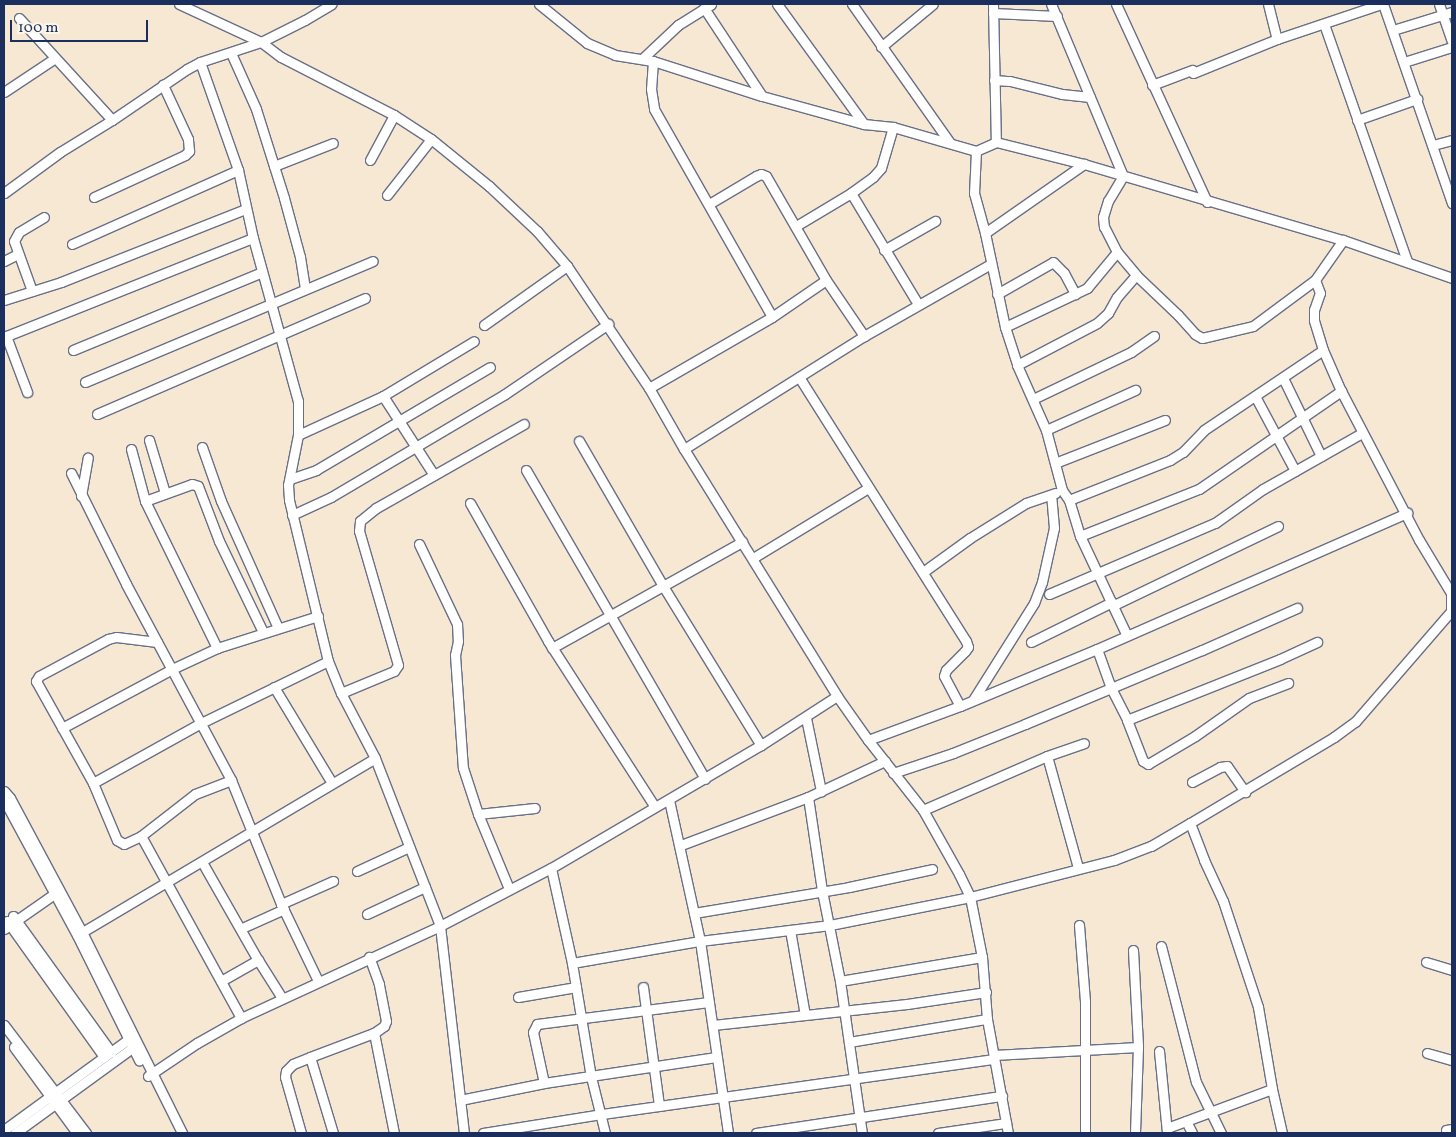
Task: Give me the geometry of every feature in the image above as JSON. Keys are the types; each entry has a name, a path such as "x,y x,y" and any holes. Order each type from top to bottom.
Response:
{"street":[{"path":"179,4 261,42 281,57 394,115 431,140 489,186 537,231 568,266 649,388 684,449 837,696 868,740 923,810 947,851 970,897 982,957 988,1019 1008,1133"},
{"path":"4,194 60,152 200,62 261,42 332,4"},
{"path":"539,4 587,43 615,55 653,61 762,96 864,124 893,127 976,151 996,142 1084,164 1208,202 1343,240 1452,278"},
{"path":"777,4 864,124"},
{"path":"852,4 950,143"},
{"path":"1051,4 1123,176"},
{"path":"1116,4 1208,202"},
{"path":"1268,4 1277,39"},
{"path":"1152,84 1382,4 1393,30 1452,203"},
{"path":"1439,4 1448,14 1452,41"},
{"path":"881,47 929,5"},
{"path":"642,59 678,25 708,6 762,96"},
{"path":"996,142 993,8 1057,16"},
{"path":"1393,30 1448,14"},
{"path":"19,18 112,120"},
{"path":"1324,24 1407,261"},
{"path":"1404,62 1452,47"},
{"path":"231,53 256,109 274,166 300,257 305,288"},
{"path":"5,87 55,58"},
{"path":"653,61 651,89 654,109 772,317"},
{"path":"200,62 238,170 253,238 298,401 298,435 290,479 289,500 328,660 341,693 375,758 440,926 464,1133"},
{"path":"994,80 1010,80 1062,94 1090,98"},
{"path":"94,197 185,155 189,151 188,139 163,85"},
{"path":"1357,120 1417,99"},
{"path":"370,160 394,115"},
{"path":"796,226 850,193 881,168 893,127"},
{"path":"386,195 431,140"},
{"path":"1433,145 1452,140"},
{"path":"274,166 333,143"},
{"path":"976,151 974,193 985,233 1005,327 1017,365 1034,399 1046,430 1062,490 1069,500 1080,536 1127,636"},
{"path":"985,233 1084,164"},
{"path":"72,244 238,170"},
{"path":"709,204 761,174 766,176 826,280 864,336"},
{"path":"1123,176 1108,201 1103,217 1104,227 1117,252 1136,275 1178,315 1194,334 1202,338 1253,326 1315,280 1343,240"},
{"path":"850,193 918,304"},
{"path":"4,300 246,209"},
{"path":"32,291 14,241 15,236 44,217"},
{"path":"884,250 935,221"},
{"path":"27,392 5,336 253,238"},
{"path":"1005,327 1087,288 1117,252"},
{"path":"4,260 18,254"},
{"path":"85,382 373,261"},
{"path":"997,294 1049,262 1053,262 1064,273 1076,294"},
{"path":"684,449 864,336 991,264"},
{"path":"484,325 568,266"},
{"path":"73,350 262,272"},
{"path":"1017,365 1047,351 1097,323 1108,313 1117,297 1136,275"},
{"path":"649,388 772,317 826,280"},
{"path":"572,963 700,941 830,925 970,897 1131,854 1151,846 1245,792 1355,722 1451,611 1451,593 1419,540 1407,513 1362,433 1323,350 1314,320 1314,310 1320,293 1315,280"},
{"path":"97,414 281,336 364,298"},
{"path":"292,515 331,497 505,394 608,324"},
{"path":"1034,399 1131,352 1154,336"},
{"path":"298,435 383,396 474,341"},
{"path":"1069,500 1170,460 1183,452 1204,430 1323,350"},
{"path":"290,479 316,470 490,367"},
{"path":"799,377 968,644 965,651 946,670 944,676 960,706"},
{"path":"1282,378 1321,456"},
{"path":"1046,430 1134,390"},
{"path":"1080,536 1199,489 1341,391"},
{"path":"383,396 434,475"},
{"path":"1255,396 1295,471"},
{"path":"1055,463 1165,420"},
{"path":"341,693 394,670 398,665 359,531 360,521 376,508 524,424"},
{"path":"1049,594 1215,523 1264,489 1362,433"},
{"path":"149,440 165,493"},
{"path":"579,441 663,586 761,745"},
{"path":"202,447 221,501 278,628"},
{"path":"131,449 146,501 217,648"},
{"path":"81,496 88,458"},
{"path":"526,470 705,779"},
{"path":"71,473 81,496 157,642 231,780 283,907 318,981"},
{"path":"146,501 192,484 198,486 219,540 263,632"},
{"path":"753,558 868,488"},
{"path":"923,572 970,538 1026,503 1062,490"},
{"path":"973,700 1034,603 1042,582 1054,528 1051,495"},
{"path":"470,503 552,648 655,807"},
{"path":"868,740 960,706 1098,649 1407,513"},
{"path":"1031,642 1278,526"},
{"path":"552,648 742,542"},
{"path":"419,544 457,624 455,664 463,768 478,814 509,889"},
{"path":"893,773 953,753 1297,608"},
{"path":"62,728 172,669 217,648 318,616"},
{"path":"157,642 116,637 108,639 39,676 37,684 93,782 118,842 124,844 141,836 195,794 231,780"},
{"path":"1127,720 1280,659 1317,642"},
{"path":"1098,649 1111,688 1127,720 1143,761 1148,764 1196,736 1248,698 1288,683"},
{"path":"93,782 201,723 328,660"},
{"path":"274,687 332,783"},
{"path":"150,1075 197,1043 241,1018 440,926 551,868 705,779 806,718 837,696"},
{"path":"806,718 821,791"},
{"path":"923,810 1047,756 1084,743"},
{"path":"1047,756 1078,868"},
{"path":"80,933 375,758"},
{"path":"680,846 808,797 885,761"},
{"path":"1192,782 1220,767 1227,766 1245,792"},
{"path":"4,791 10,798 55,890"},
{"path":"808,797 822,891 830,925 856,1079 862,1133"},
{"path":"4,800 80,933 177,1133"},
{"path":"669,800 700,941 728,1133"},
{"path":"478,814 535,808"},
{"path":"1190,823 1204,860 1223,901 1258,1007 1272,1089 1282,1133"},
{"path":"141,836 168,882 241,1018"},
{"path":"357,871 409,847"},
{"path":"202,862 282,998"},
{"path":"551,868 572,963 591,1077 602,1114 605,1133"},
{"path":"694,913 822,891 932,869"},
{"path":"242,928 333,881"},
{"path":"367,914 425,887"},
{"path":"55,890 9,922 107,1054"},
{"path":"1079,925 1085,1002 1085,1133"},
{"path":"790,930 805,1015"},
{"path":"1161,946 1196,1082 1212,1111 1221,1133"},
{"path":"1133,950 1138,1047 1135,1133"},
{"path":"301,1133 285,1077 286,1071 293,1064 374,1033 384,1026 386,1021 379,984 370,957"},
{"path":"840,981 982,957"},
{"path":"220,981 258,960"},
{"path":"1426,962 1452,970"},
{"path":"518,997 576,987"},
{"path":"642,987 659,1106"},
{"path":"713,1025 844,1012 986,992"},
{"path":"544,1083 533,1032 535,1026 542,1023 709,1002"},
{"path":"850,1042 988,1019"},
{"path":"4,1025 56,1098 77,1133"},
{"path":"374,1033 394,1133"},
{"path":"4,1034 86,1133"},
{"path":"15,1133 107,1054 133,1041"},
{"path":"4,1130 56,1098 133,1041"},
{"path":"483,1133 994,1057 1138,1047"},
{"path":"1159,1051 1167,1131 1186,1121 1272,1089"},
{"path":"1427,1053 1452,1060"},
{"path":"310,1057 333,1133"},
{"path":"460,1100 544,1083 716,1057"},
{"path":"150,1075 182,1133"},
{"path":"756,1133 1002,1096"},
{"path":"1186,1121 1192,1133"},
{"path":"938,1133 1006,1123"}]}
